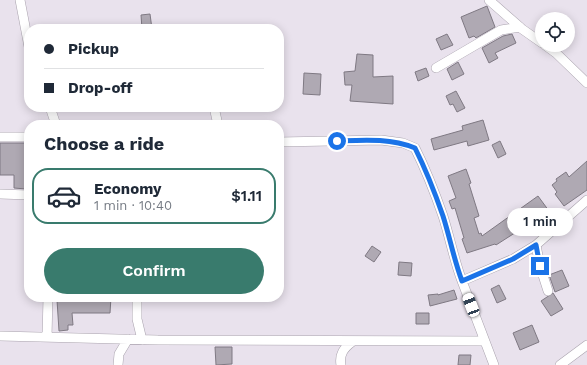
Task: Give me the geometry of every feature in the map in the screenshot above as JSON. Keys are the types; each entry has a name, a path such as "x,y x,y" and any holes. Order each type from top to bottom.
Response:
{"street":[{"path":"20,0 25,24"},
{"path":"489,0 535,38"},
{"path":"436,68 501,30 520,27"},
{"path":"555,52 587,83"},
{"path":"0,137 24,137"},
{"path":"284,142 381,140 403,143 415,148 426,170 443,217 456,267 494,365"},
{"path":"0,194 24,195"},
{"path":"462,281 513,259 536,245 587,200"},
{"path":"536,245 540,266 548,291"},
{"path":"47,337 48,302"},
{"path":"137,302 136,319 142,340"},
{"path":"0,336 142,340 352,342 485,341"},
{"path":"118,365 119,354 128,339"},
{"path":"341,365 340,360 343,350 352,342"},
{"path":"563,364 587,345"}],"building":[{"path":"487,6 495,27 476,38 474,36 469,38 461,17"},
{"path":"150,14 151,24 142,24 141,15"},
{"path":"447,34 453,45 441,50 436,39"},
{"path":"512,34 516,43 495,53 498,58 489,63 482,48 503,36"},
{"path":"357,54 373,55 373,77 393,76 393,104 350,101 352,85 345,85 344,72 355,71"},
{"path":"458,62 464,74 452,80 447,69"},
{"path":"426,68 429,76 418,81 415,72"},
{"path":"304,73 321,74 320,95 303,94"},
{"path":"456,91 465,108 457,112 453,104 450,105 446,96"},
{"path":"483,120 489,140 468,146 467,141 434,150 431,139 463,130 462,126"},
{"path":"500,141 506,154 498,158 492,145"},
{"path":"0,143 24,143 24,189 14,188 14,175 0,175"},
{"path":"587,161 587,190 564,206 555,194 557,192 552,185 557,181 556,179 566,172 569,177"},
{"path":"466,169 479,216 474,218 479,234 481,233 482,236 538,196 549,211 543,216 544,218 523,233 521,229 496,245 495,244 467,253 462,239 464,238 455,208 452,209 449,201 456,198 448,176"},
{"path":"372,246 381,252 374,262 365,256"},
{"path":"399,262 412,263 411,276 398,275"},
{"path":"562,270 569,286 555,292 549,275"},
{"path":"499,285 506,299 497,303 491,289"},
{"path":"454,290 457,299 430,306 428,295 438,295"},
{"path":"553,293 563,309 551,316 541,301"},
{"path":"57,302 111,302 110,313 72,313 73,325 68,325 68,330 59,331"},
{"path":"416,313 429,313 429,324 416,324"},
{"path":"532,325 539,342 520,350 513,333"},
{"path":"215,347 232,347 232,364 216,365"},
{"path":"459,355 471,355 470,365 458,365"}],"route":[{"path":"337,141 381,140 403,143 415,148 426,170 443,217 456,267 462,281 513,259 536,245 540,266"}]}
